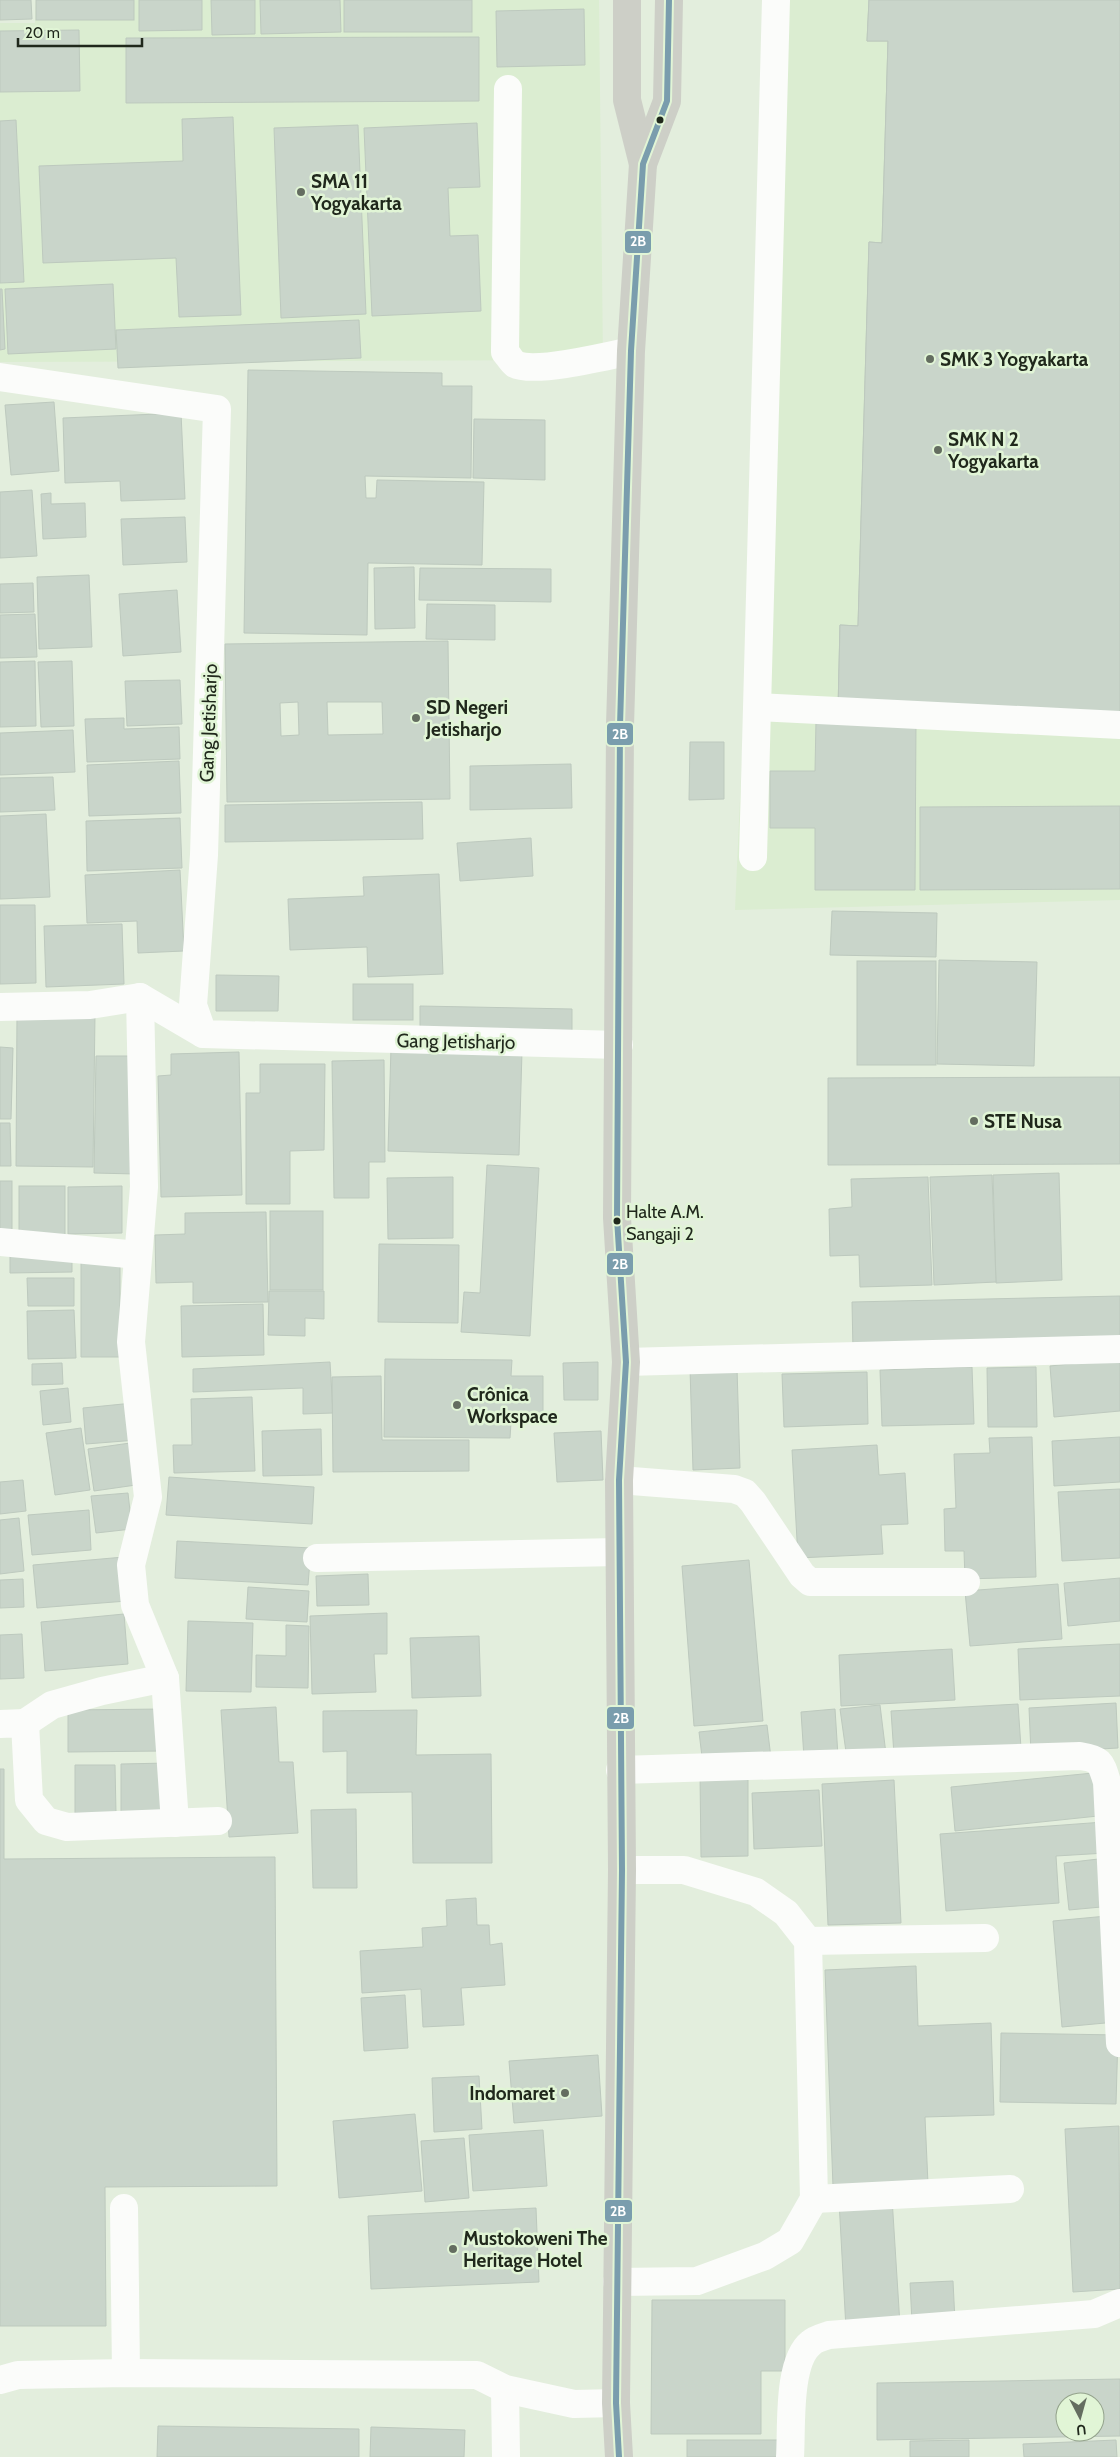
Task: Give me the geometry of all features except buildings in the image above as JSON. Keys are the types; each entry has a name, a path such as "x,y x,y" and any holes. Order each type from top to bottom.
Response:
{"main road":[{"path":"627,0 627,100 643,164"},
{"path":"619,2457 616,2403 622,1870 618,1552 619,1480 626,1362 617,1218 620,726 631,351 643,164 667,101 669,0"}],"street":[{"path":"753,857 776,0"},
{"path":"508,89 506,352 514,363 525,367 570,363 631,351"},
{"name":"Gang Jetisharjo","path":"0,377 217,409 204,855 194,1005 203,1034"},
{"path":"758,707 1120,725"},
{"path":"0,1007 90,1005 140,997 144,1187 131,1342 148,1497 131,1565 136,1605 165,1678 175,1823"},
{"name":"Gang Jetisharjo","path":"140,997 203,1034 619,1045"},
{"path":"0,1242 138,1255"},
{"path":"626,1362 1120,1349"},
{"path":"619,1480 734,1489 745,1494 754,1502 802,1574 810,1582 820,1584 966,1582"},
{"path":"316,1558 618,1552"},
{"path":"165,1678 102,1691 52,1706 12,1724 29,1800 46,1821 67,1827 218,1821"},
{"path":"620,1770 1080,1756 1094,1758 1102,1765 1107,1782 1120,2043"},
{"path":"618,2282 697,2280 765,2256 790,2241 814,2199 808,1941 786,1914 756,1892 684,1870 622,1870"},
{"path":"808,1941 985,1938"},
{"path":"814,2199 1010,2189"},
{"path":"124,2208 126,2374"},
{"path":"790,2457 794,2373 810,2343 829,2334 1094,2314 1120,2303"},
{"path":"0,2380 18,2375 477,2375 505,2389 574,2404 616,2403"},
{"path":"505,2389 506,2457"}],"shaded area":[{"name":"SMA 11 Yogyakarta","path":"36,0 599,0 603,360 0,362 0,23 35,23"},
{"name":"SMK N 2 Yogyakarta","path":"776,0 1120,0 1120,900 735,910"}],"transit line":[{"name":"2B","path":"619,2457 616,2403 622,1870 619,1480 626,1362 617,1218 620,726 631,351 643,164 667,101 669,0"}],"place":[{"name":"SMA 11 Yogyakarta","path":"301,192"},
{"name":"SMK 3 Yogyakarta","path":"930,359"},
{"name":"SMK N 2 Yogyakarta","path":"938,450"},
{"name":"SD Negeri Jetisharjo","path":"416,718"},
{"name":"STE Nusa","path":"974,1121"},
{"name":"Halte A.M. Sangaji 2","path":"617,1221"},
{"name":"Crônica Workspace","path":"457,1405"},
{"name":"Indomaret","path":"565,2093"},
{"name":"Mustokoweni The Heritage Hotel","path":"453,2249"}]}
